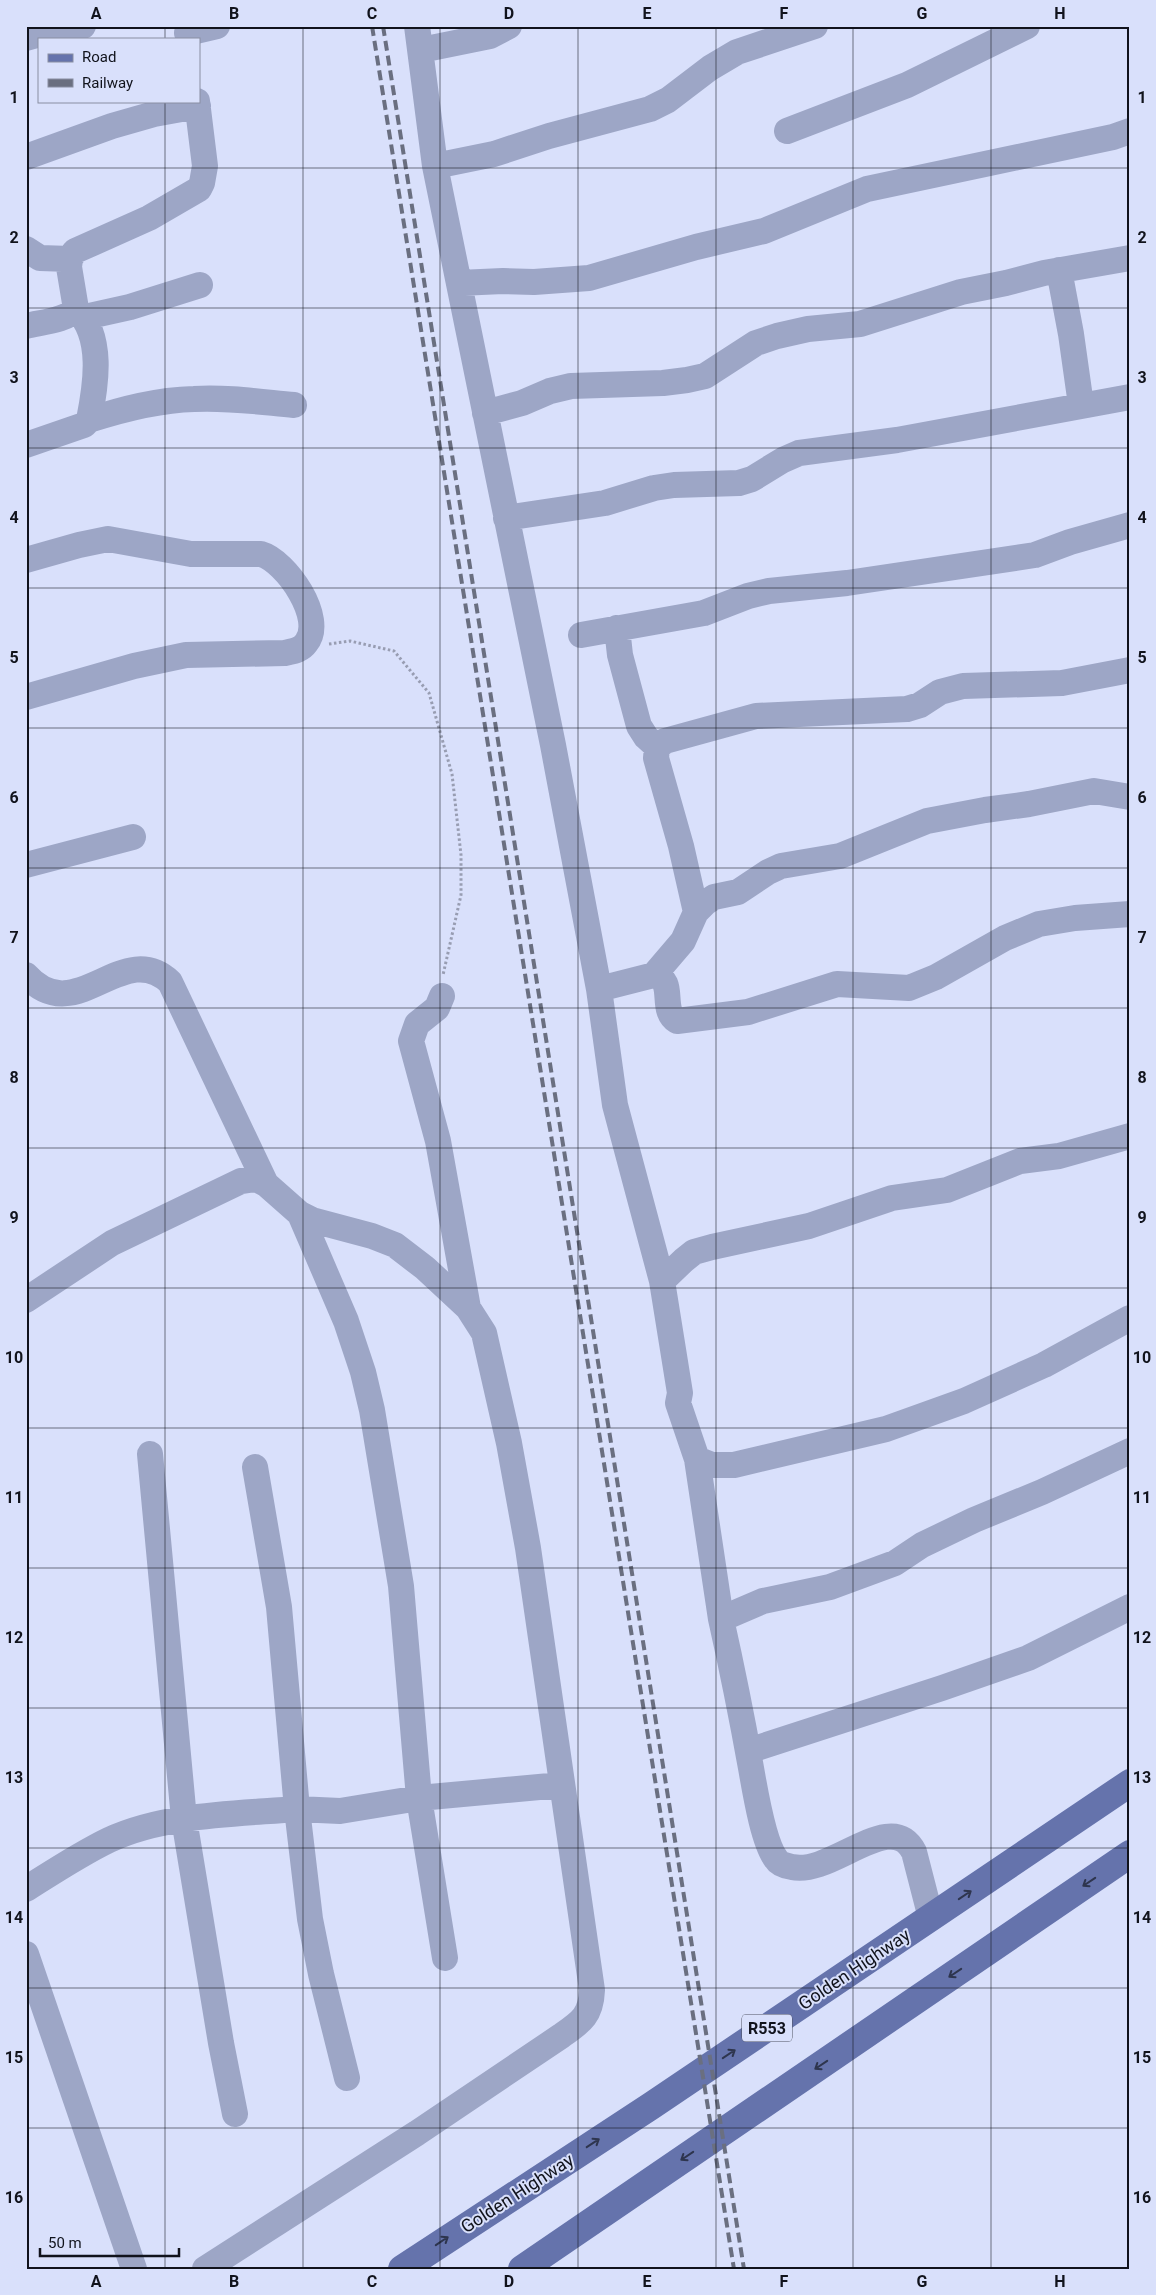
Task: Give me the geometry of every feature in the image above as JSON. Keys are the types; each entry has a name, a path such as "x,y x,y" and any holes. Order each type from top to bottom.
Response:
{"main road":[{"name":"Golden Highway","path":"402,2269 652,2106 1130,1783"},
{"path":"522,2269 1130,1854"}],"street":[{"path":"26,38 55,30 83,26"},
{"path":"187,33 217,26"},
{"path":"509,26 490,36 419,38 435,166 553,745 599,989 615,1105 662,1281 680,1393 678,1403 697,1459 721,1619 759,1810 776,1860 785,1866 802,1870 816,1867 885,1836 902,1838 909,1843 914,1852 931,1918"},
{"path":"435,166 494,154 549,136 650,109 668,100 710,68 737,52 815,26"},
{"path":"787,131 907,85 1027,26"},
{"path":"26,157 112,126 198,104 205,174 198,189 126,229 75,251 70,259 70,278 76,300 81,313 90,326 95,344 89,420"},
{"path":"459,283 534,282 589,278 686,249 764,231 867,189 1113,137 1130,131"},
{"path":"26,249 40,258 70,259"},
{"path":"485,413 522,403 550,391 572,386 663,383 705,376 756,343 777,336 808,329 860,324 884,318 939,298 1058,270 1130,258"},
{"path":"1058,270 1071,334 1081,405"},
{"path":"26,326 72,314 130,307 200,286"},
{"path":"506,518 605,503 654,488 674,485 739,484 752,479 782,460 800,453 897,440 1130,397"},
{"path":"26,445 120,410 169,400 222,399 294,405"},
{"path":"581,635 704,613 748,596 770,592 848,583 1036,555 1070,542 1130,525"},
{"path":"26,560 108,539 190,554 244,554 271,557 283,567 310,613 310,635 307,642 299,650 286,653 186,655 134,666 26,697"},
{"path":"617,628 620,655 639,726 646,737 657,747"},
{"path":"696,912 681,846 656,758 657,747 665,741 756,716 908,709 920,705 940,692 963,686 1062,683 1130,670"},
{"path":"654,974 683,941 696,912 710,899 738,892 768,872 781,866 840,856 928,821 1094,791 1130,797"},
{"path":"26,865 133,837"},
{"path":"599,989 654,974 662,976 666,982 669,1012 672,1019 686,1021 748,1012 838,984 909,988 936,977 1006,938 1039,924 1075,918 1130,914"},
{"path":"26,974 46,991 69,994 94,987 113,976 130,970 153,970 162,974 170,982 266,1184"},
{"path":"442,996 437,1008 416,1024 411,1041 438,1141 468,1308"},
{"path":"662,1281 694,1252 809,1226 892,1198 947,1190 1020,1162 1059,1156 1130,1136"},
{"path":"26,1300 112,1243 241,1181 256,1179 266,1184 300,1214 325,1225 372,1236 395,1245 425,1268 468,1308 484,1333 509,1443 528,1548 592,1990 589,2012 580,2023 546,2047 417,2133 205,2269"},
{"path":"300,1214 346,1321 364,1372 372,1410 401,1586 419,1798 445,1958"},
{"path":"697,1459 712,1465 734,1465 886,1430 964,1401 1044,1365 1130,1318"},
{"path":"721,1619 763,1601 830,1587 895,1563 922,1546 974,1520 1042,1492 1130,1451"},
{"path":"150,1454 184,1819 221,2043 235,2114"},
{"path":"256,1467 279,1607 297,1809 310,1919 321,1974 347,2078"},
{"path":"748,1751 1028,1658 1130,1607"},
{"path":"26,1889 110,1839 184,1819 297,1809 340,1811 419,1798 561,1785"},
{"path":"26,1954 134,2269"}],"path":[{"path":"299,650 350,641 394,651 429,693 452,774 461,855 461,895 444,966 442,996"}],"railway":[{"path":"372,26 734,2269"},
{"path":"383,26 744,2269"}]}
